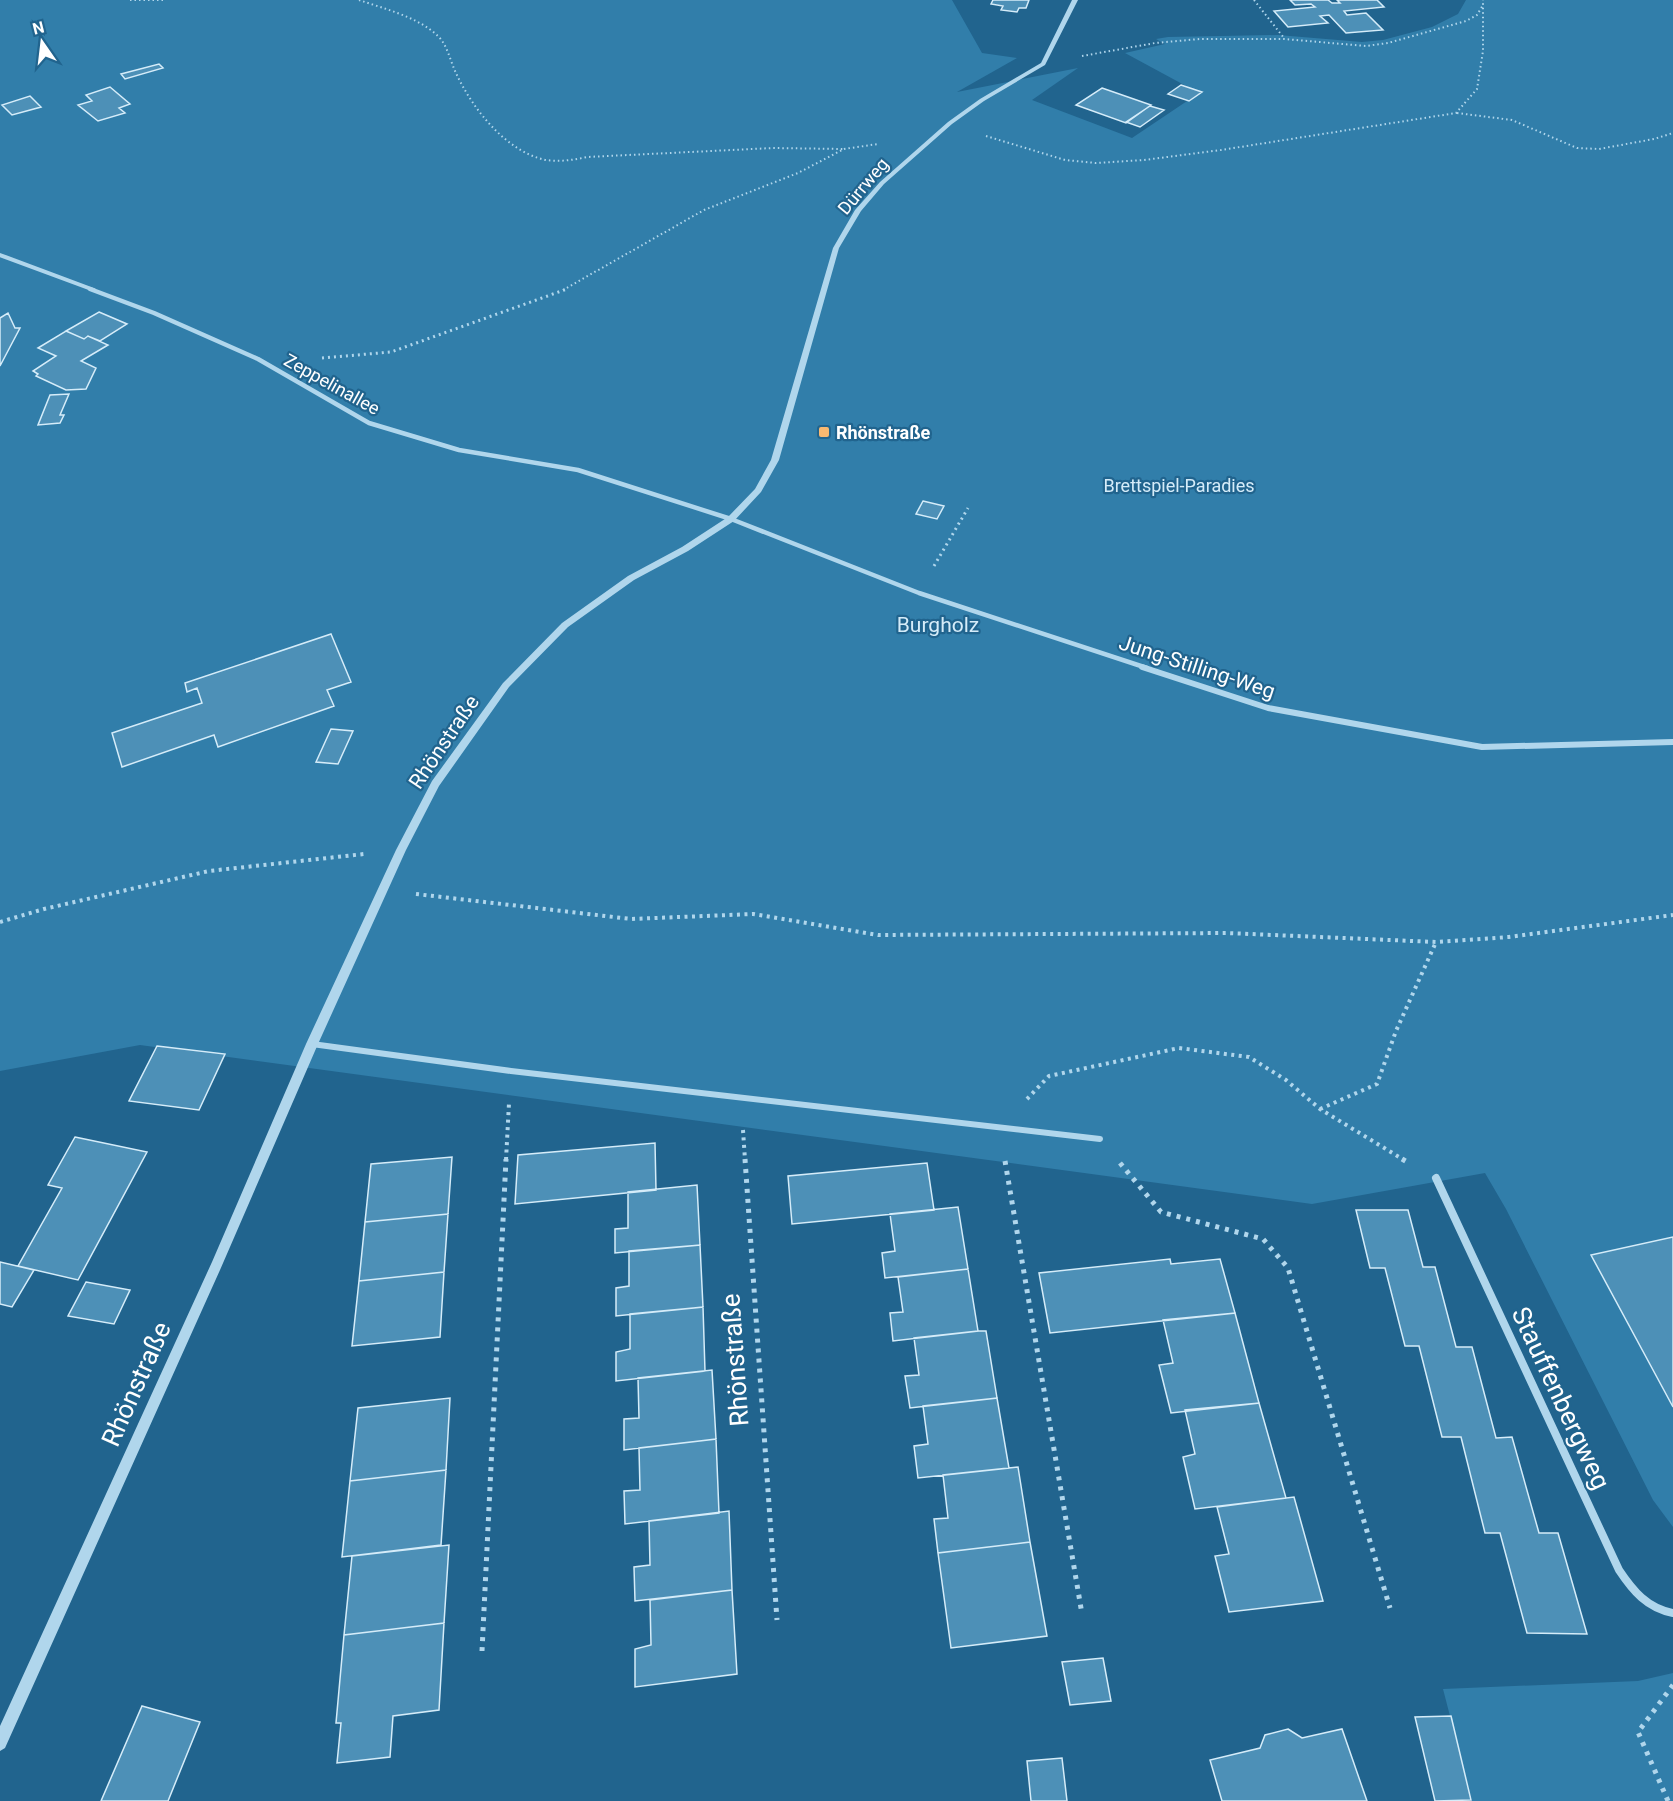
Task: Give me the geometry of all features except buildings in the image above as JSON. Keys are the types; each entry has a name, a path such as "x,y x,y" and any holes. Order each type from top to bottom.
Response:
{"street":[{"path":"1043,64 1075,0"},
{"name":"Dürrweg","path":"732,519 758,490 775,460 836,248 858,210 882,183 920,147 950,123 982,100 1043,64"},
{"name":"Zeppelinallee","path":"0,255 154,313 258,358 369,423 459,450 578,470 732,519"},
{"name":"Jung-Stilling-Weg","path":"732,519 919,593 1268,708 1482,747 1673,742"},
{"name":"Rhönstraße","path":"0,1743 211,1277 312,1044 401,850 435,784 506,685 565,626 631,578 685,549 732,519"},
{"path":"312,1044 511,1071 1100,1139"},
{"name":"Stauffenbergweg","path":"1436,1178 1619,1570 1639,1598 1665,1612 1673,1613"}],"path":[{"path":"130,0 165,0"},
{"path":"359,0 400,15 438,36 448,50 457,74 480,112 506,138 521,149 541,158 563,162 587,157 732,149 844,149 887,142 920,147"},
{"path":"1254,0 1284,39"},
{"path":"1456,113 1477,89 1483,51 1483,0"},
{"path":"1043,64 1155,43 1200,39 1284,39 1366,46 1388,43 1466,21 1477,15 1484,5"},
{"path":"950,123 1065,160 1096,163 1144,160 1232,148 1456,113 1512,120 1577,148 1599,149 1654,139 1673,133"},
{"path":"258,358 289,362 391,352 471,325 570,288 616,259 704,210 740,194 798,174 844,149"},
{"path":"919,593 968,508"},
{"path":"0,922 44,909 209,871 401,850"},
{"path":"383,890 631,919 753,914 878,935 1227,933 1436,942 1509,937 1673,915"},
{"path":"1320,1109 1377,1084 1396,1031 1436,942"},
{"path":"1082,1614 1000,1128 1049,1076 1179,1048 1249,1057 1286,1080 1320,1109 1436,1178"},
{"path":"482,1651 511,1071"},
{"name":"Rhönstraße","path":"741,1097 777,1620"},
{"path":"1100,1139 1161,1212 1263,1239 1288,1268 1390,1608"},
{"path":"1668,1801 1638,1732 1673,1684"}],"green space":[{"name":"Burgholz","path":"0,0 952,0 982,53 1017,58 957,92 1078,68 1032,100 1132,138 1199,93 1125,53 1165,44 1156,39 1278,35 1362,42 1383,40 1432,27 1458,14 1466,0 1673,0 1673,1527 1653,1500 1506,1209 1485,1173 1312,1204 140,1045 0,1071"},
{"path":"1673,1673 1673,1801 1472,1801 1443,1689 1638,1681"}],"place":[{"name":"Rhönstraße","path":"824,432"}],"park label":[{"name":"Brettspiel-Paradies","path":"1179,485"}]}
